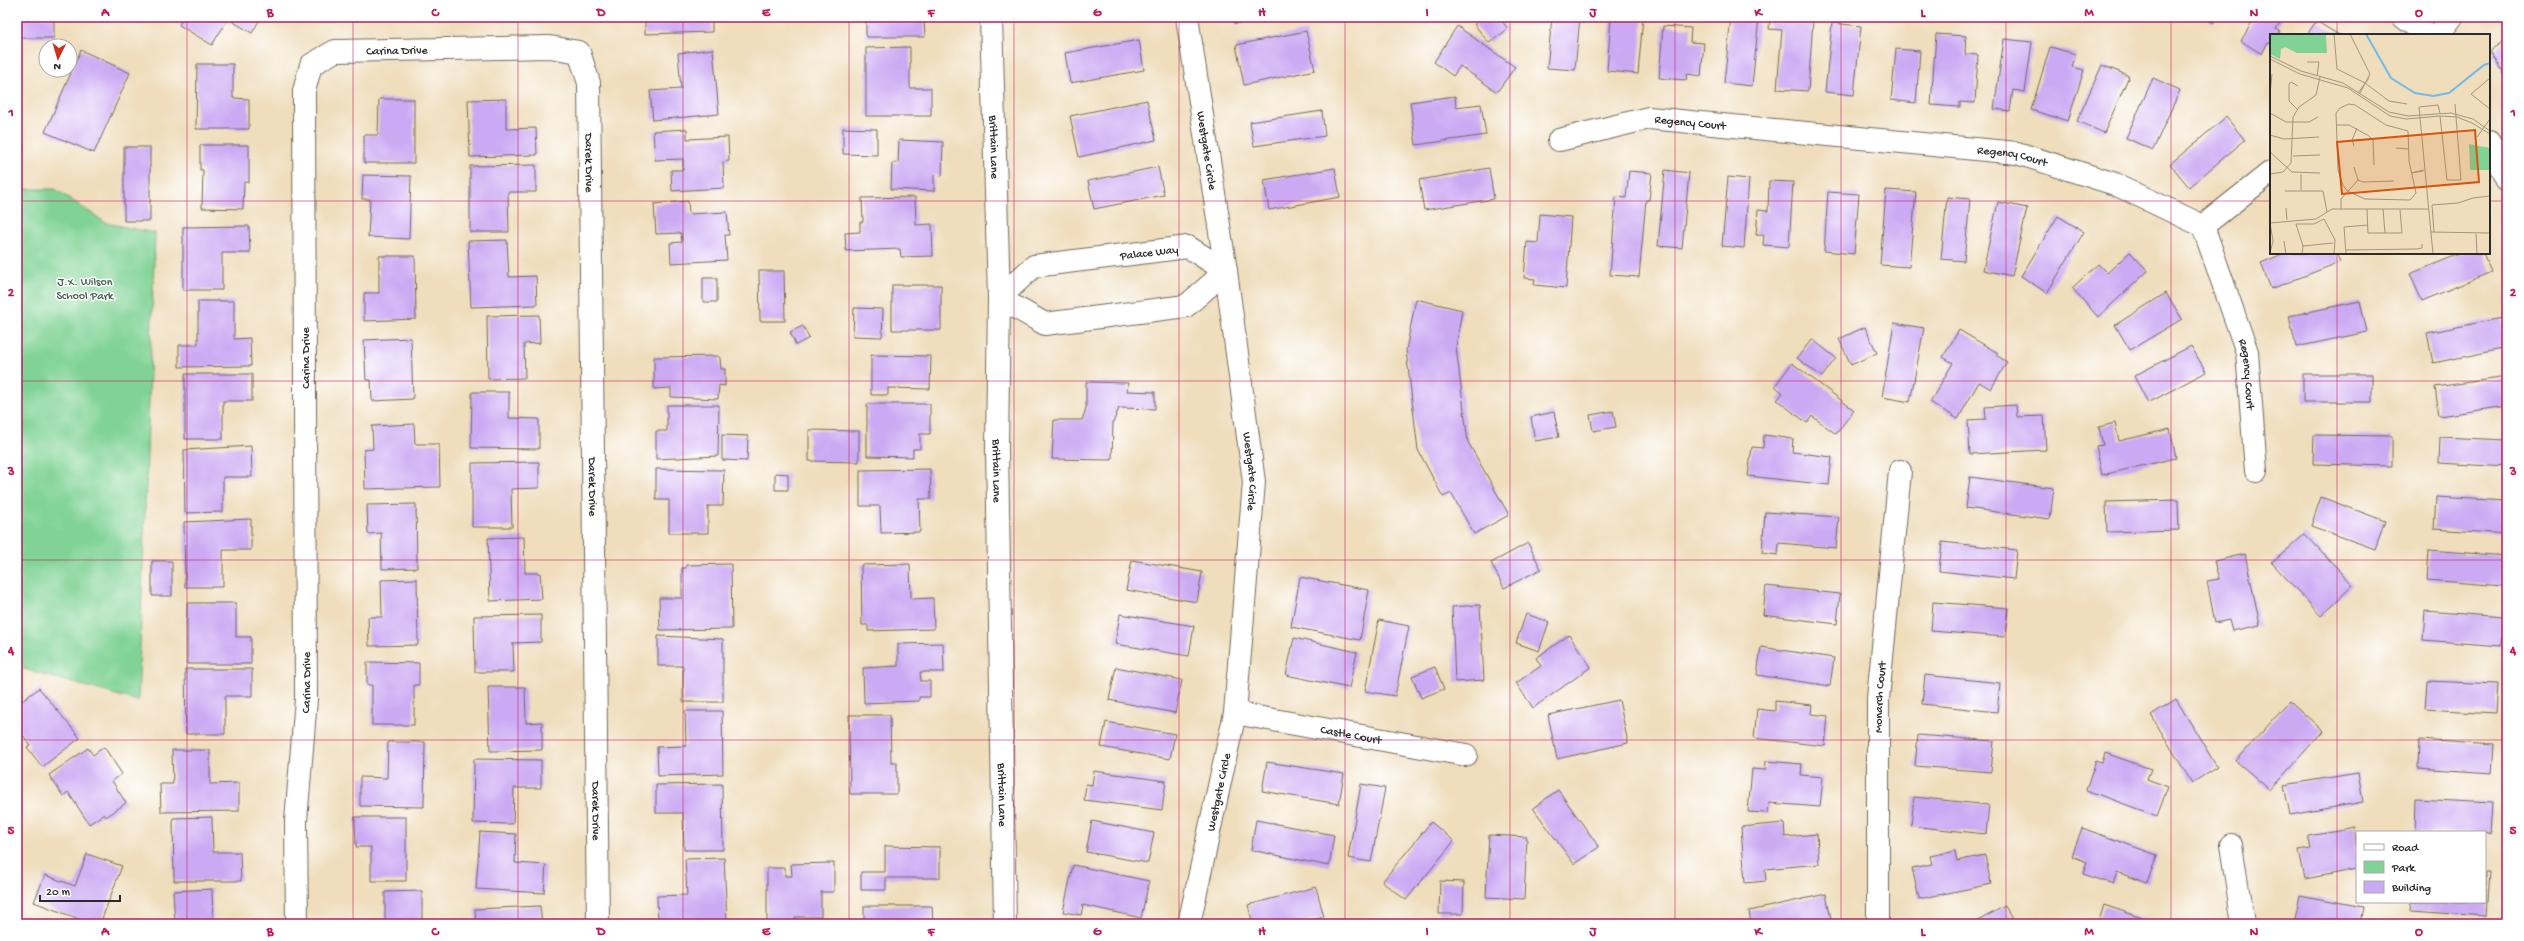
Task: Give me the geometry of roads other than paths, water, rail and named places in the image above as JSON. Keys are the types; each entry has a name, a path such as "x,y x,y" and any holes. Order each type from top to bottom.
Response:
{"street":[{"name":"Brittain Lane","path":"991,17 999,298 997,442 1004,924"},
{"name":"Westgate Circle","path":"1187,17 1226,271 1254,482 1235,713 1189,924"},
{"path":"2403,17 2426,34"},
{"path":"2439,34 2452,17"},
{"name":"Carina Drive","path":"297,924 296,821 306,699 304,91 311,65 335,51 550,47 578,52"},
{"name":"Darek Drive","path":"578,52 589,83 598,924"},
{"name":"Regency Court","path":"1559,140 1650,118 2017,153 2115,184 2203,226 2247,352 2256,471"},
{"path":"2490,143 2507,181"},
{"path":"2203,226 2270,173"},
{"name":"Palace Way","path":"999,298 1034,266 1188,247 1226,271"},
{"path":"999,298 1045,324 1186,306 1226,271"},
{"name":"Monarch Court","path":"1878,924 1878,699 1900,471"},
{"name":"Castle Court","path":"1235,713 1466,755"},
{"path":"2231,845 2244,924"}],"park label":[{"name":"J.X. Wilson School Park","path":"85,288"}]}
